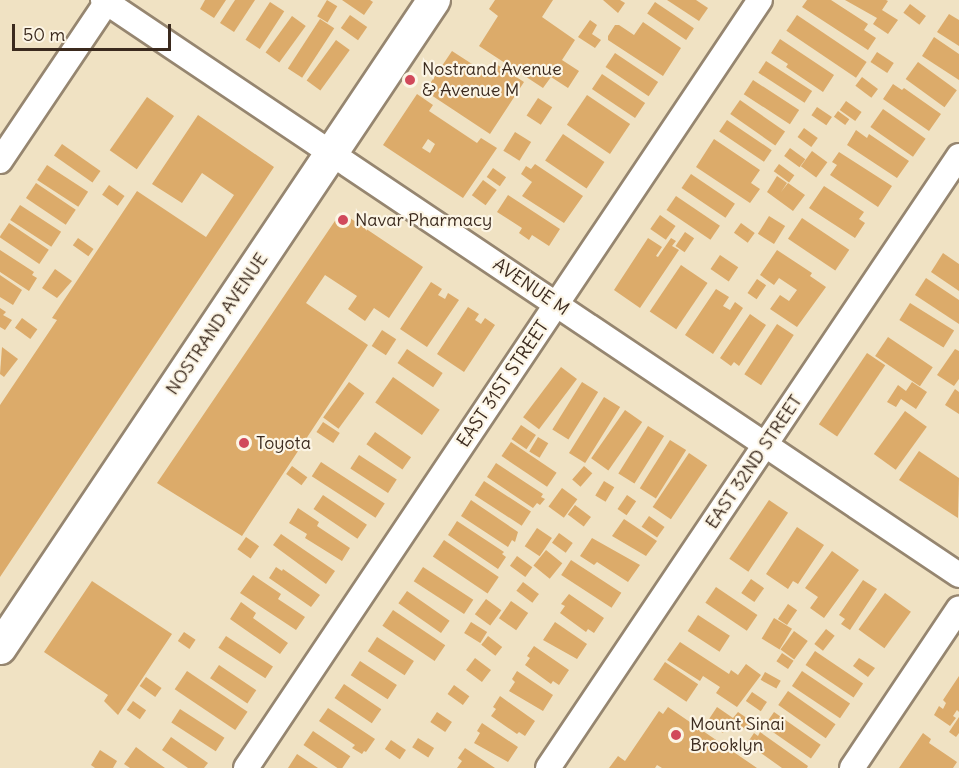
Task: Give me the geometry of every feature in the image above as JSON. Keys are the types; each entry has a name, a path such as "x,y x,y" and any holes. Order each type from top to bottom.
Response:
{"main road":[{"name":"NOSTRAND AVENUE","path":"0,648 434,0"}],"street":[{"name":"EAST 31ST STREET","path":"246,768 760,0"},
{"name":"AVENUE M","path":"106,1 959,575"},
{"path":"0,161 106,1"},
{"name":"EAST 32ND STREET","path":"548,768 959,156"},
{"path":"852,768 959,608"}],"building":[{"path":"205,0 226,0 214,18 200,9"},
{"path":"235,0 255,0 234,32 220,23"},
{"path":"327,0 337,6 328,22 317,16"},
{"path":"342,0 370,0 373,2 364,15"},
{"path":"495,0 553,0 542,17 575,40 562,60 579,71 568,88 551,77 543,88 479,46 498,16 489,9"},
{"path":"603,0 620,0 625,3 618,13"},
{"path":"667,0 696,0 708,8 699,21"},
{"path":"807,0 831,0 868,24 864,30 876,38 868,50 802,7"},
{"path":"845,0 886,0 888,1 882,10 898,20 888,34 873,24 877,18"},
{"path":"270,2 284,11 260,49 245,40"},
{"path":"655,2 694,28 686,40 647,14"},
{"path":"910,4 926,16 919,25 903,13"},
{"path":"949,14 959,20 959,46 937,32"},
{"path":"350,15 367,27 358,40 341,28"},
{"path":"797,15 867,62 856,78 786,31"},
{"path":"292,16 306,26 279,62 266,52"},
{"path":"320,19 334,28 302,78 288,68"},
{"path":"590,20 597,25 592,34 601,40 595,48 578,37"},
{"path":"643,22 681,48 663,76 608,40 615,25 619,25 634,35"},
{"path":"934,37 959,54 959,80 922,56"},
{"path":"780,39 834,75 823,92 786,67 788,64 771,53"},
{"path":"336,40 350,50 320,90 307,80"},
{"path":"452,51 489,75 496,64 524,82 490,134 425,91"},
{"path":"877,52 894,63 887,73 870,62"},
{"path":"615,53 658,82 649,96 605,67"},
{"path":"766,61 812,91 805,103 758,73"},
{"path":"918,62 957,90 944,107 906,79"},
{"path":"602,74 645,103 635,118 592,89"},
{"path":"862,77 878,89 871,98 855,86"},
{"path":"753,80 799,110 790,124 744,94"},
{"path":"893,84 902,90 904,88 941,114 929,131 883,99"},
{"path":"417,94 433,105 429,111 477,143 481,138 497,148 463,198 383,145","holes":["428,139 435,144 430,153 422,148"]},
{"path":"587,95 630,124 610,154 567,125"},
{"path":"147,97 174,116 137,169 110,150"},
{"path":"538,98 552,107 541,125 527,116"},
{"path":"740,100 785,132 775,145 730,114"},
{"path":"846,101 862,112 855,121 840,110"},
{"path":"817,107 832,117 826,125 811,115"},
{"path":"883,109 926,139 913,157 870,127"},
{"path":"838,111 849,119 845,125 834,117"},
{"path":"198,115 274,167 0,577 0,405 57,320 52,318 137,191 206,237 234,195 202,173 182,203 152,184"},
{"path":"727,120 772,150 764,162 719,132"},
{"path":"804,128 818,138 811,147 798,137"},
{"path":"856,130 867,138 869,134 909,161 897,178 847,145"},
{"path":"515,132 531,142 519,161 503,151"},
{"path":"563,134 604,162 587,188 545,161"},
{"path":"714,139 760,170 751,183 760,189 750,203 696,167"},
{"path":"62,144 101,171 92,182 54,155"},
{"path":"790,148 805,159 799,167 784,156"},
{"path":"812,151 827,162 816,178 801,166"},
{"path":"839,152 892,186 878,207 830,175 837,165 832,162"},
{"path":"535,164 583,196 564,223 522,196 532,182 521,174 526,166 531,169"},
{"path":"779,164 794,175 789,182 774,171"},
{"path":"47,165 88,192 78,207 37,180"},
{"path":"493,168 506,177 500,186 487,177"},
{"path":"691,174 735,204 725,218 681,188"},
{"path":"777,176 787,183 781,192 788,183 805,195 793,211 767,192"},
{"path":"483,180 497,190 486,205 472,195"},
{"path":"36,183 76,210 66,225 26,198"},
{"path":"109,185 125,196 118,206 102,195"},
{"path":"824,186 864,212 859,219 865,223 855,238 809,208"},
{"path":"508,195 560,229 549,246 532,235 529,240 519,233 522,228 497,212"},
{"path":"676,196 720,226 710,240 666,210"},
{"path":"20,205 61,232 51,247 10,220"},
{"name":"Toyota","path":"341,212 423,267 389,318 374,308 365,321 348,309 357,296 325,275 306,303 368,345 242,536 157,483"},
{"path":"660,215 676,226 666,240 650,229"},
{"path":"769,216 785,226 774,244 758,234"},
{"path":"802,218 849,250 835,271 788,239"},
{"path":"9,223 49,250 39,264 0,237"},
{"path":"741,223 755,233 748,243 734,233"},
{"path":"685,232 694,238 685,252 675,246"},
{"path":"78,238 94,249 88,256 73,245"},
{"path":"648,238 662,247 656,256 658,257 671,238 676,241 672,246 679,250 640,308 614,290"},
{"path":"0,250 34,272 32,275 37,278 29,291 0,272"},
{"path":"777,250 812,273 810,276 826,287 797,327 770,309 780,295 789,301 797,290 779,278 774,285 760,275"},
{"path":"943,253 959,264 959,291 931,272"},
{"path":"720,255 738,267 729,281 710,269"},
{"path":"681,265 708,283 676,329 650,311"},
{"path":"55,269 72,281 57,298 42,288"},
{"path":"0,275 22,290 13,305 0,297"},
{"path":"926,278 959,300 959,324 915,295"},
{"path":"757,279 766,285 757,299 747,293"},
{"path":"431,282 442,289 438,295 445,299 448,293 459,300 427,347 400,329"},
{"path":"716,289 729,297 723,306 730,310 735,302 743,308 713,354 685,335"},
{"path":"910,303 954,331 944,348 899,320"},
{"path":"468,307 479,314 475,320 481,324 485,318 495,325 464,372 437,354"},
{"path":"0,308 6,312 3,315 12,320 5,330 0,327"},
{"path":"750,314 766,325 739,366 734,362 731,366 720,358"},
{"path":"22,318 37,329 30,339 15,328"},
{"path":"777,324 794,335 761,385 744,374"},
{"path":"382,330 396,339 386,355 372,346"},
{"path":"888,337 933,367 920,386 875,356"},
{"path":"2,347 18,359 4,377 0,374"},
{"path":"407,349 443,373 433,387 397,363"},
{"path":"955,349 959,351 959,379 954,386 937,375"},
{"path":"867,353 885,365 837,437 819,424"},
{"path":"561,367 577,379 539,429 523,417"},
{"path":"393,377 440,410 422,435 375,402"},
{"path":"349,382 364,393 339,429 323,418"},
{"path":"582,382 598,392 568,440 552,429"},
{"path":"912,382 927,392 916,409 901,399 896,407 887,402 898,385 906,391"},
{"path":"955,389 959,392 959,414 945,405"},
{"path":"604,397 620,407 585,463 569,453"},
{"path":"625,410 642,422 608,470 591,458"},
{"path":"905,411 927,427 896,470 874,454"},
{"path":"323,422 340,433 333,443 316,432"},
{"path":"521,425 536,435 526,449 511,439"},
{"path":"648,426 664,436 634,484 618,473"},
{"path":"375,432 411,457 402,470 366,444"},
{"path":"538,437 548,443 540,458 529,452"},
{"path":"670,440 686,450 656,498 640,488"},
{"path":"511,442 557,473 547,487 501,456"},
{"path":"919,451 959,478 958,518 899,480"},
{"path":"689,453 707,465 671,519 653,507"},
{"path":"359,455 397,480 388,493 350,468"},
{"path":"321,462 385,503 375,518 312,476"},
{"path":"496,463 543,494 541,497 545,499 540,505 537,503 533,508 487,477"},
{"path":"292,466 307,477 301,485 286,474"},
{"path":"584,466 592,473 580,487 572,480"},
{"path":"484,481 531,511 522,526 475,495"},
{"path":"604,481 614,487 606,502 595,496"},
{"path":"562,488 577,499 564,518 548,507"},
{"path":"323,495 367,525 357,539 313,509"},
{"path":"627,495 636,501 627,515 617,509"},
{"path":"471,500 518,532 515,542 512,540 508,547 461,516"},
{"path":"769,500 788,513 748,572 729,559"},
{"path":"575,505 591,517 584,527 568,515"},
{"path":"298,508 319,522 317,526 350,548 342,561 305,538 307,534 289,523"},
{"path":"649,516 665,527 657,538 642,527"},
{"path":"624,519 657,541 646,556 612,536"},
{"path":"457,521 504,552 502,554 506,557 498,569 448,535"},
{"path":"797,527 824,545 798,584 793,581 788,589 766,574"},
{"path":"537,528 552,538 540,556 525,546"},
{"path":"559,533 573,543 566,553 552,543"},
{"path":"281,534 335,571 326,584 273,545"},
{"path":"246,537 259,546 251,558 237,549"},
{"path":"592,538 640,565 628,582 597,562 594,565 580,556"},
{"path":"444,540 499,577 488,593 433,557"},
{"path":"546,550 562,563 550,579 533,566"},
{"path":"832,551 859,570 824,618 810,608 818,597 805,588"},
{"path":"517,556 532,567 525,577 510,566"},
{"path":"571,560 621,593 612,608 561,575"},
{"path":"276,567 282,571 283,569 320,595 311,607 269,578"},
{"path":"423,567 473,600 464,614 414,581"},
{"path":"253,575 281,594 278,599 305,617 296,630 240,593"},
{"path":"751,579 764,588 754,602 741,593"},
{"path":"863,580 877,589 850,630 841,624 845,619 839,615"},
{"path":"92,581 172,634 118,715 104,701 108,695 44,652"},
{"path":"523,582 539,594 532,603 516,591"},
{"path":"716,587 757,615 747,631 705,603"},
{"path":"407,591 450,621 441,633 398,603"},
{"path":"885,593 911,612 884,648 859,629"},
{"path":"569,594 604,618 594,633 588,629 586,632 560,613 565,606 561,604"},
{"path":"486,599 501,610 490,626 475,614"},
{"path":"511,601 528,613 516,630 499,618"},
{"path":"241,602 256,613 253,618 288,643 280,654 230,619"},
{"path":"788,604 797,610 787,625 778,619"},
{"path":"393,610 445,645 435,661 382,626"},
{"path":"698,615 730,636 720,652 688,631"},
{"path":"774,618 792,629 780,649 762,639"},
{"path":"471,622 487,632 480,643 464,633"},
{"path":"555,622 587,644 577,659 543,640"},
{"path":"826,629 835,636 823,651 814,644"},
{"path":"794,631 808,641 794,660 780,650"},
{"path":"184,632 196,640 189,649 178,641"},
{"path":"226,636 273,666 265,678 218,648"},
{"path":"488,636 502,647 495,656 481,645"},
{"path":"377,637 414,661 405,675 368,651"},
{"path":"680,642 729,674 731,670 738,675 746,664 761,675 737,707 716,693 720,687 703,676 700,681 667,660"},
{"path":"534,646 569,670 559,685 553,681 551,684 525,665 530,658 527,656"},
{"path":"815,651 863,683 854,698 805,665"},
{"path":"782,653 794,661 788,669 776,661"},
{"path":"475,658 491,670 482,682 466,670"},
{"path":"859,658 875,668 868,677 853,666"},
{"path":"360,661 397,685 388,699 351,675"},
{"path":"665,662 698,684 686,702 653,679"},
{"path":"219,665 256,690 247,703 210,678"},
{"path":"187,671 248,712 235,730 175,689"},
{"path":"517,671 553,695 543,711 509,691 515,682 512,679"},
{"path":"802,671 850,703 840,718 792,686"},
{"path":"765,672 781,681 776,689 761,680"},
{"path":"959,676 959,712 957,710 953,716 956,718 950,726 934,715 939,706 943,709 946,703 943,700"},
{"path":"146,677 162,688 155,697 140,686"},
{"path":"344,684 381,709 372,723 334,698"},
{"path":"454,685 469,696 463,705 448,694"},
{"path":"788,691 836,724 826,738 778,705"},
{"path":"752,692 767,702 761,711 746,701"},
{"path":"500,696 535,721 525,736 519,732 517,734 491,716 496,709 493,707"},
{"path":"133,701 146,710 140,719 127,710"},
{"name":"Mount Sinai Brooklyn","path":"668,707 757,768 662,768 657,765 655,768 609,768 618,756 625,761 659,711 663,714"},
{"path":"717,707 733,718 738,712 754,723 748,731 732,720 723,733 707,722"},
{"path":"328,708 375,739 366,752 362,754 352,748 355,745 319,721"},
{"path":"180,709 224,738 216,751 171,722"},
{"path":"437,712 452,722 445,732 430,722"},
{"path":"774,712 821,745 811,759 764,726"},
{"path":"959,717 959,733 956,737 949,732"},
{"path":"482,723 518,747 508,762 474,743 480,733 477,731"},
{"path":"313,731 350,756 342,768 337,768 303,745"},
{"path":"760,732 808,766 807,768 782,768 751,746 748,742 754,733 758,736"},
{"path":"923,733 931,739 929,743 957,762 953,768 899,768"},
{"path":"171,737 208,763 204,768 188,768 162,750"},
{"path":"418,738 434,748 428,757 412,747"},
{"path":"391,740 406,750 400,759 385,749"},
{"path":"136,747 165,768 130,768 124,764"},
{"path":"465,748 495,768 457,768 462,761 458,758"},
{"path":"100,750 117,761 113,768 95,768 91,765"},
{"path":"297,754 318,768 288,768"}],"place":[{"name":"Nostrand Avenue & Avenue M","path":"410,80"},
{"name":"Navar Pharmacy","path":"343,220"},
{"name":"Toyota","path":"244,443"},
{"name":"Mount Sinai Brooklyn","path":"676,735"}]}
